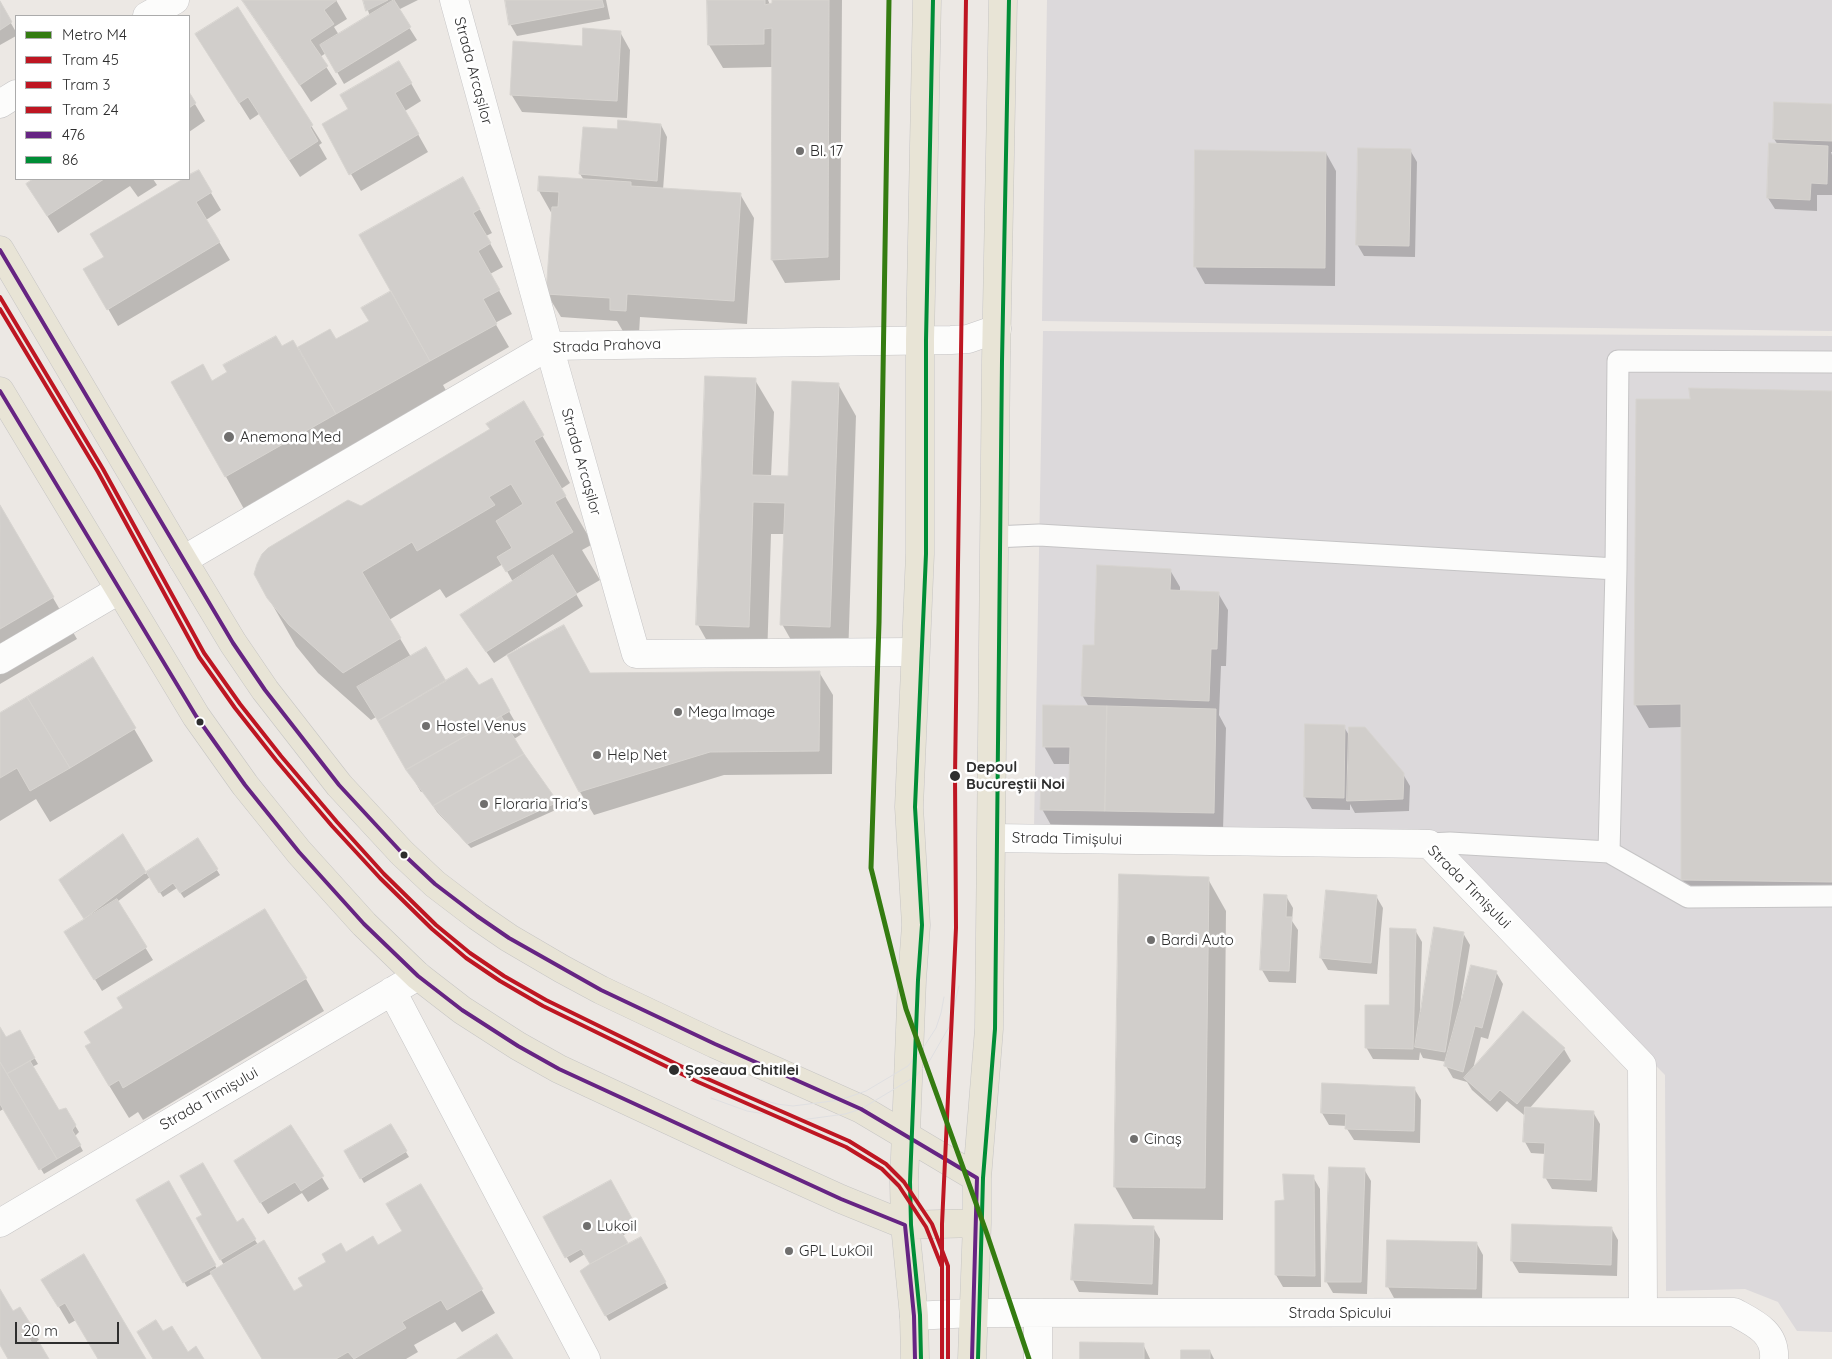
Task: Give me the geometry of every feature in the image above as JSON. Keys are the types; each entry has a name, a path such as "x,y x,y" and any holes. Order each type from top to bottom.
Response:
{"main road":[{"path":"915,1359 914,1316 905,1225 911,990 916,925 909,807 920,554 920,340 927,0"},
{"path":"972,1359 972,1313 977,1223 976,1178 989,1028 994,537 1003,0"},
{"path":"0,250 183,560 265,690 339,785 375,826 435,884 493,927 600,990 861,1109 976,1178"},
{"path":"0,391 196,716 245,785 325,881 364,924 418,976 462,1010 518,1046 559,1069 841,1199 905,1225 977,1223"}],"street":[{"path":"149,15 175,0"},
{"name":"Strada Arcașilor","path":"454,0 636,654 915,652"},
{"path":"0,104 15,95"},
{"name":"Strada Prahova","path":"183,560 549,346 968,339 997,329"},
{"path":"0,660 119,590"},
{"name":"Strada Timișului","path":"992,838 1429,844 1642,1065 1643,1312"},
{"name":"Strada Timișului","path":"0,1222 418,976"},
{"path":"392,991 586,1359"},
{"name":"Strada Spicului","path":"914,1316 972,1313 1734,1312 1762,1327 1775,1350 1774,1359"},
{"path":"1038,1314 1038,1359"}],"lane":[{"path":"1610,852 1618,361 1832,362"},
{"path":"994,537 1039,535 1616,569"},
{"path":"1429,844 1450,843 1610,852 1688,897 1832,896"}],"shaded area":[{"path":"1047,0 1832,0 1832,331 1042,321"},
{"path":"1043,331 1832,336 1832,1332 1797,1331 1778,1302 1745,1289 1666,1291 1665,1075 1459,866 1419,829 1034,828"}],"building":[{"path":"242,0 337,0 324,10 334,24 310,40 328,66 300,85"},
{"path":"363,0 388,0 366,11"},
{"path":"394,0 411,27 336,73 320,45"},
{"path":"505,0 602,0 604,7 509,25"},
{"name":"Bl. 17","path":"707,0 765,0 765,5 772,3 772,0 829,0 828,257 771,260 772,28 764,29 764,44 708,45"},
{"path":"0,1 12,22 0,30"},
{"path":"238,7 313,125 310,127 318,141 289,160 248,97 239,103 195,34"},
{"path":"583,28 621,31 617,101 510,95 513,41 582,46"},
{"path":"399,61 412,83 395,93 419,134 349,175 322,124 348,109 340,95"},
{"path":"190,94 196,103 190,107"},
{"path":"1774,102 1832,104 1832,141 1773,139"},
{"path":"618,120 661,124 657,181 579,174 583,127 617,129"},
{"path":"1769,143 1828,146 1827,184 1811,183 1810,200 1767,198"},
{"path":"1358,148 1411,149 1409,246 1356,245"},
{"path":"1195,150 1326,152 1325,268 1194,267"},
{"path":"199,170 212,192 196,202 220,242 107,310 83,269 104,257 90,234 181,180 190,180 190,174"},
{"path":"539,176 631,182 631,186 741,193 734,301 627,294 626,311 610,310 610,298 546,294 552,207 558,207 559,192 538,191"},
{"path":"463,177 480,209 473,213 491,243 478,251 500,290 483,299 497,324 430,361 359,235"},
{"path":"32,180 102,180 47,216 26,184"},
{"path":"391,291 430,361 336,414 298,347 330,329 336,339 369,321 361,308"},
{"path":"276,336 282,346 293,340 336,414 225,477 171,382 203,364 212,381 227,372 223,365"},
{"path":"705,376 756,378 752,475 788,476 792,381 839,383 830,627 780,625 785,503 753,502 749,627 696,625"},
{"path":"1689,388 1832,391 1832,882 1681,880 1681,704 1634,705 1636,399 1690,399"},
{"path":"524,401 544,435 534,441 566,496 555,502 573,532 506,572 497,557 512,548 496,521 523,504 511,484 489,497 495,505 417,551 412,542 362,572 401,638 343,673 289,625 267,598 254,574 262,554 268,548 348,500 361,506 490,429 486,424"},
{"path":"0,505 54,597 0,629"},
{"path":"553,555 577,594 486,652 460,615"},
{"path":"1097,565 1171,569 1170,590 1219,592 1217,649 1211,649 1209,701 1081,696 1083,645 1094,645"},
{"name":"Mega Image","path":"564,625 590,673 820,671 819,751 710,752 579,792 507,655"},
{"path":"426,647 446,681 378,721 357,687"},
{"path":"93,657 136,728 70,768 27,697"},
{"path":"467,668 479,685 492,678 510,711 406,770 378,721"},
{"path":"27,697 70,768 30,791 17,768 0,778 0,713"},
{"path":"1043,705 1107,706 1105,811 1040,810 1041,782 1069,782 1070,747 1043,747"},
{"path":"1107,706 1216,709 1214,813 1105,811"},
{"path":"501,716 524,754 433,806 406,770"},
{"path":"1305,724 1345,725 1344,798 1304,797"},
{"path":"1349,727 1365,727 1404,773 1403,799 1347,801"},
{"path":"524,754 558,802 467,844 433,806"},
{"path":"123,834 146,872 84,919 59,880"},
{"path":"198,838 218,869 180,893 173,883 159,893 146,872"},
{"path":"1119,874 1209,877 1205,1188 1114,1187"},
{"path":"1326,890 1377,895 1371,963 1320,958"},
{"path":"1264,894 1287,895 1286,917 1292,917 1289,971 1260,970"},
{"path":"117,899 147,947 94,980 64,932"},
{"path":"265,909 307,978 123,1088 119,1080 109,1086 85,1046 91,1043 84,1032 123,1008 117,998"},
{"path":"1434,927 1464,932 1445,1052 1415,1047"},
{"path":"1390,928 1416,929 1413,1049 1365,1048 1365,1005 1389,1005"},
{"path":"1471,965 1497,971 1482,1028 1475,1026 1463,1072 1444,1066"},
{"path":"1523,1011 1565,1048 1517,1104 1500,1090 1490,1101 1464,1078"},
{"path":"0,1027 6,1037 20,1030 35,1058 7,1074 0,1062"},
{"path":"30,1061 59,1110 66,1108 76,1125 72,1130 81,1145 57,1159 7,1074"},
{"path":"0,1062 57,1159 39,1170 0,1104"},
{"path":"1322,1083 1415,1087 1414,1131 1345,1129 1346,1114 1321,1113"},
{"path":"1525,1107 1594,1111 1591,1180 1543,1178 1545,1143 1523,1142"},
{"path":"391,1124 407,1151 360,1179 344,1151"},
{"path":"291,1125 324,1176 301,1191 295,1182 260,1203 234,1161"},
{"path":"203,1163 237,1222 243,1218 256,1239 220,1260 196,1218 202,1215 180,1176"},
{"path":"1329,1167 1365,1168 1361,1282 1325,1282"},
{"path":"1283,1174 1314,1175 1315,1276 1275,1275 1275,1201 1284,1200"},
{"name":"Lukoil","path":"611,1180 634,1222 620,1230 628,1243 590,1264 581,1249 565,1258 543,1217"},
{"path":"169,1181 216,1265 183,1283 136,1200"},
{"path":"421,1184 483,1289 447,1310 441,1300 402,1322 406,1328 354,1359 348,1352 336,1359 262,1359 210,1272 264,1240 294,1291 303,1286 298,1278 326,1262 322,1254 341,1243 346,1252 373,1236 378,1245 402,1231 386,1204"},
{"path":"1075,1224 1154,1226 1152,1284 1071,1280"},
{"path":"1512,1224 1612,1227 1611,1265 1511,1261"},
{"path":"641,1237 666,1282 605,1316 580,1271"},
{"path":"1387,1240 1477,1242 1476,1289 1386,1287"},
{"path":"84,1254 146,1359 98,1359 65,1303 58,1307 41,1280"},
{"path":"0,1289 13,1311 20,1307 33,1328 26,1333 33,1345 39,1342 49,1359 8,1359 0,1345"},
{"path":"156,1320 163,1331 172,1326 188,1352 196,1346 204,1359 153,1359 137,1332"},
{"path":"497,1334 513,1359 457,1359"},
{"path":"1080,1342 1144,1343 1144,1359 1080,1359"},
{"path":"1181,1350 1210,1350 1210,1359 1181,1359"}],"tram line":[{"name":"24","path":"942,1359 942,1224 956,928 955,776 966,0"},
{"name":"45","path":"0,297 103,469 204,653 240,704 337,822 384,874 436,925 470,953 504,976 546,1000 701,1076 849,1141 886,1164 904,1182 932,1224 948,1266 948,1359"},
{"name":"3","path":"0,309 98,472 199,657 235,708 332,826 380,878 432,929 466,958 500,981 543,1006 698,1082 846,1147 882,1169 899,1186 926,1227 942,1267 942,1359"},
{"path":"711,1098 747,1111 801,1120 845,1114 861,1109 916,1076 930,1060 949,1027 959,986"},
{"path":"739,1093 777,1104 793,1106 840,1100 866,1091 908,1066 936,1028 944,997"}],"metro line":[{"name":"M4","path":"889,0 879,623 871,868 906,1009 987,1234 1029,1359"}],"transit line":[{"name":"86","path":"921,1359 920,1315 911,1225 910,1182 922,925 915,807 926,554 926,340 933,0"},
{"name":"86","path":"978,1359 983,1178 995,1029 1002,361 1009,0"},
{"name":"476","path":"0,250 233,643 265,690 339,785 402,853 435,884 509,938 601,990 715,1044 861,1109 977,1178 972,1359"},
{"name":"476","path":"0,391 196,716 245,785 299,852 364,924 418,976 462,1010 518,1046 559,1069 841,1199 905,1225 914,1316 915,1359"}],"place":[{"name":"Bl. 17","path":"800,151"},
{"name":"Anemona Med","path":"229,437"},
{"name":"Mega Image","path":"678,712"},
{"name":"Hostel Venus","path":"426,726"},
{"name":"Help Net","path":"597,755"},
{"name":"Depoul Bucureștii Noi","path":"955,776"},
{"name":"Floraria Tria's","path":"484,804"},
{"name":"Bardi Auto","path":"1151,940"},
{"name":"Șoseaua Chitilei","path":"674,1070"},
{"name":"Cinaș","path":"1134,1139"},
{"name":"Lukoil","path":"587,1226"},
{"name":"GPL LukOil","path":"789,1251"}]}
